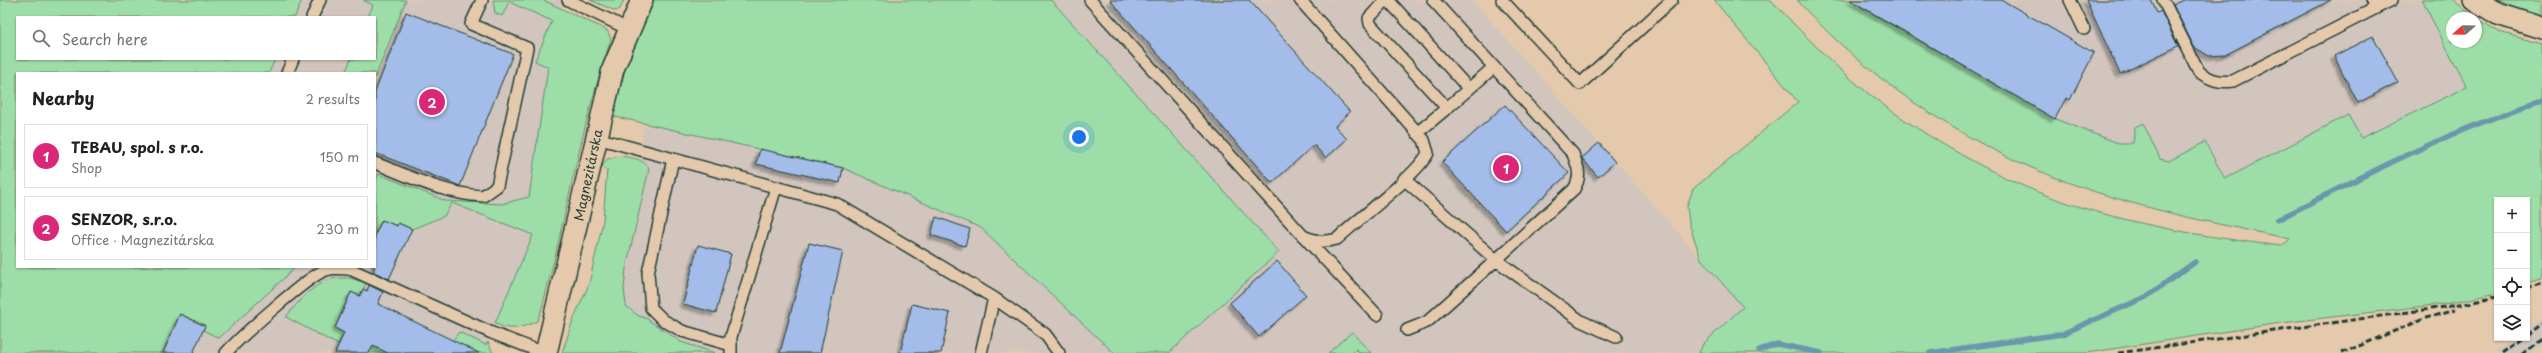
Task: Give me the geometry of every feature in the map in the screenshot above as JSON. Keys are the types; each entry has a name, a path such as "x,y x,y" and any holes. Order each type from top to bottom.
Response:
{"street":[{"name":"Magnezitárska","path":"539,352 597,138 613,69 628,29 642,0"},
{"path":"2475,0 2498,14 2542,28"}],"lane":[{"path":"312,16 320,0"},
{"path":"376,163 447,191 465,195 483,196 497,186 528,48 471,24 482,0"},
{"path":"568,0 628,29"},
{"path":"1090,0 1377,316"},
{"path":"1300,0 1417,134 1424,140 1428,153 1425,160 1337,239 1328,242 1316,242 1303,236"},
{"path":"1447,108 1370,24 1369,18 1387,0 1469,89"},
{"path":"1407,330 1427,322 1496,260 1574,189 1578,182 1579,174 1573,154 1433,0"},
{"path":"1502,0 1580,84 1672,0"},
{"path":"2070,0 2084,28"},
{"path":"2163,0 2199,72 2210,80 2221,82 2233,81 2374,4 2392,0"},
{"path":"287,72 293,60"},
{"path":"1417,134 1494,67"},
{"path":"597,138 838,204 994,298 1046,334 1059,353"},
{"path":"672,159 648,273 651,308 663,320 682,330 731,349 776,187"},
{"path":"1404,179 1496,260 1581,321 1616,337"},
{"path":"226,353 308,280 327,270 339,268 350,269 492,333 539,352"},
{"path":"981,353 994,298"}],"shaded area":[{"path":"190,0 565,0 539,58 557,66 533,235 486,345 487,353 0,353 44,268 376,268 376,72 151,72 157,60 376,60 376,16 182,16"},
{"path":"1051,0 1472,0 1744,307 1703,344 1699,353 1169,353 1279,252"},
{"path":"1834,0 2422,0 2467,87 2361,138 2348,116 2225,179 2205,142 2169,161 2061,137"},
{"path":"645,124 843,168 981,228 1114,353 639,353 604,317"},
{"path":"2542,319 2542,346 2531,353 2494,353 2511,341 2530,341 2530,328"}],"green space":[{"path":"0,0 302,0 295,16 16,16 16,60 275,60 269,72 16,72 16,268 295,268 219,338 203,330 205,325 180,314 163,353 0,353"},
{"path":"363,0 406,0 376,75 376,72 345,72 351,60 376,60 376,16 368,16 373,5"},
{"path":"493,0 543,0 607,30 611,39 590,106 541,311 537,321 526,326 516,328 500,326 495,323 533,235 452,203 444,216 412,229 398,223 397,226 382,220 376,233 376,181 378,174 446,201 501,204 529,197 548,67 535,61 552,21 509,2 502,16 495,13"},
{"path":"590,0 624,0 620,9 616,11"},
{"path":"650,0 1051,0 1279,252 1169,353 1114,353 981,228 843,168 612,116 636,29"},
{"path":"1714,0 1771,0 1827,58 1889,109 1949,148 2016,183 2086,209 2141,223 2225,239 2281,246 2291,239 2231,227 2142,206 2083,188 2018,162 1948,125 1883,80 1853,55 1797,0 1865,0 1861,7 2055,119 2118,143 2133,143 2135,127 2143,123 2160,159 2169,161 2205,142 2225,179 2348,115 2361,138 2467,87 2447,48 2482,48 2482,22 2499,32 2542,44 2542,279 2530,282 2530,197 2494,197 2494,294 2451,303 2281,323 2086,353 1699,353 1703,344 1743,307 1701,259 1689,223 1687,206 1693,189 1798,102"},
{"path":"2422,0 2453,0 2468,12 2446,12 2446,46"},
{"path":"2499,0 2542,0 2542,16 2521,11"},
{"path":"621,156 641,161 647,165 649,169 626,268 624,289 626,306 637,315 647,319 681,342 715,353 562,353 573,320 589,284 603,221 607,170 601,168 607,159"},
{"path":"336,278 350,278 366,283 360,296 351,292 335,328 344,333 338,345 286,317 314,288 328,280"},
{"path":"459,332 486,345 488,342 493,353 465,353 453,340"},
{"path":"1352,332 1371,353 1360,353 1356,349 1352,353 1328,353"},
{"path":"373,346 388,353 369,353"}],"building":[{"path":"1110,0 1249,0 1350,112 1335,126 1347,139 1326,158 1314,145 1272,183"},
{"path":"1850,0 2002,0 2094,53 2070,100 2066,98 2055,119"},
{"path":"2086,0 2151,0 2157,13 2161,11 2178,46 2120,74"},
{"path":"2184,0 2331,0 2225,55 2209,56 2194,47 2173,5"},
{"path":"406,12 513,54 460,186 376,153 376,89"},
{"path":"2373,36 2398,82 2358,103 2334,56"},
{"path":"1505,105 1569,173 1506,231 1442,162"},
{"path":"1599,143 1615,162 1598,177 1582,158"},
{"path":"760,149 843,168 840,183 756,164"},
{"path":"936,217 970,229 965,246 931,235"},
{"path":"382,220 397,226 398,223 412,229 389,279 374,272 374,268 376,268 376,233"},
{"path":"809,243 843,251 820,353 780,353"},
{"path":"698,245 731,254 716,313 683,304"},
{"path":"1277,261 1306,295 1259,337 1230,303"},
{"path":"369,285 383,292 378,304 479,353 388,353 373,346 369,353 335,353 344,333 335,328 351,292 360,296 363,289 367,291"},
{"path":"912,304 950,313 941,353 900,353"},
{"path":"180,314 205,326 193,353 163,353"}],"waterway":[{"path":"2277,220 2374,171 2440,140 2542,101"},
{"path":"1930,353 2062,334 2146,297 2195,262"},
{"path":"1759,350 1777,344 1821,353"}],"railway":[{"path":"2530,287 2542,284"},
{"path":"2118,353 2459,305 2494,298"},
{"path":"2342,353 2426,318 2455,310"},
{"path":"2530,333 2542,324"},
{"path":"2522,353 2542,339"},
{"path":"2501,353 2518,341"}],"place":[{"name":"SENZOR, s.r.o.","path":"432,102"},
{"name":"TEBAU, spol. s r.o.","path":"1506,168"}]}
